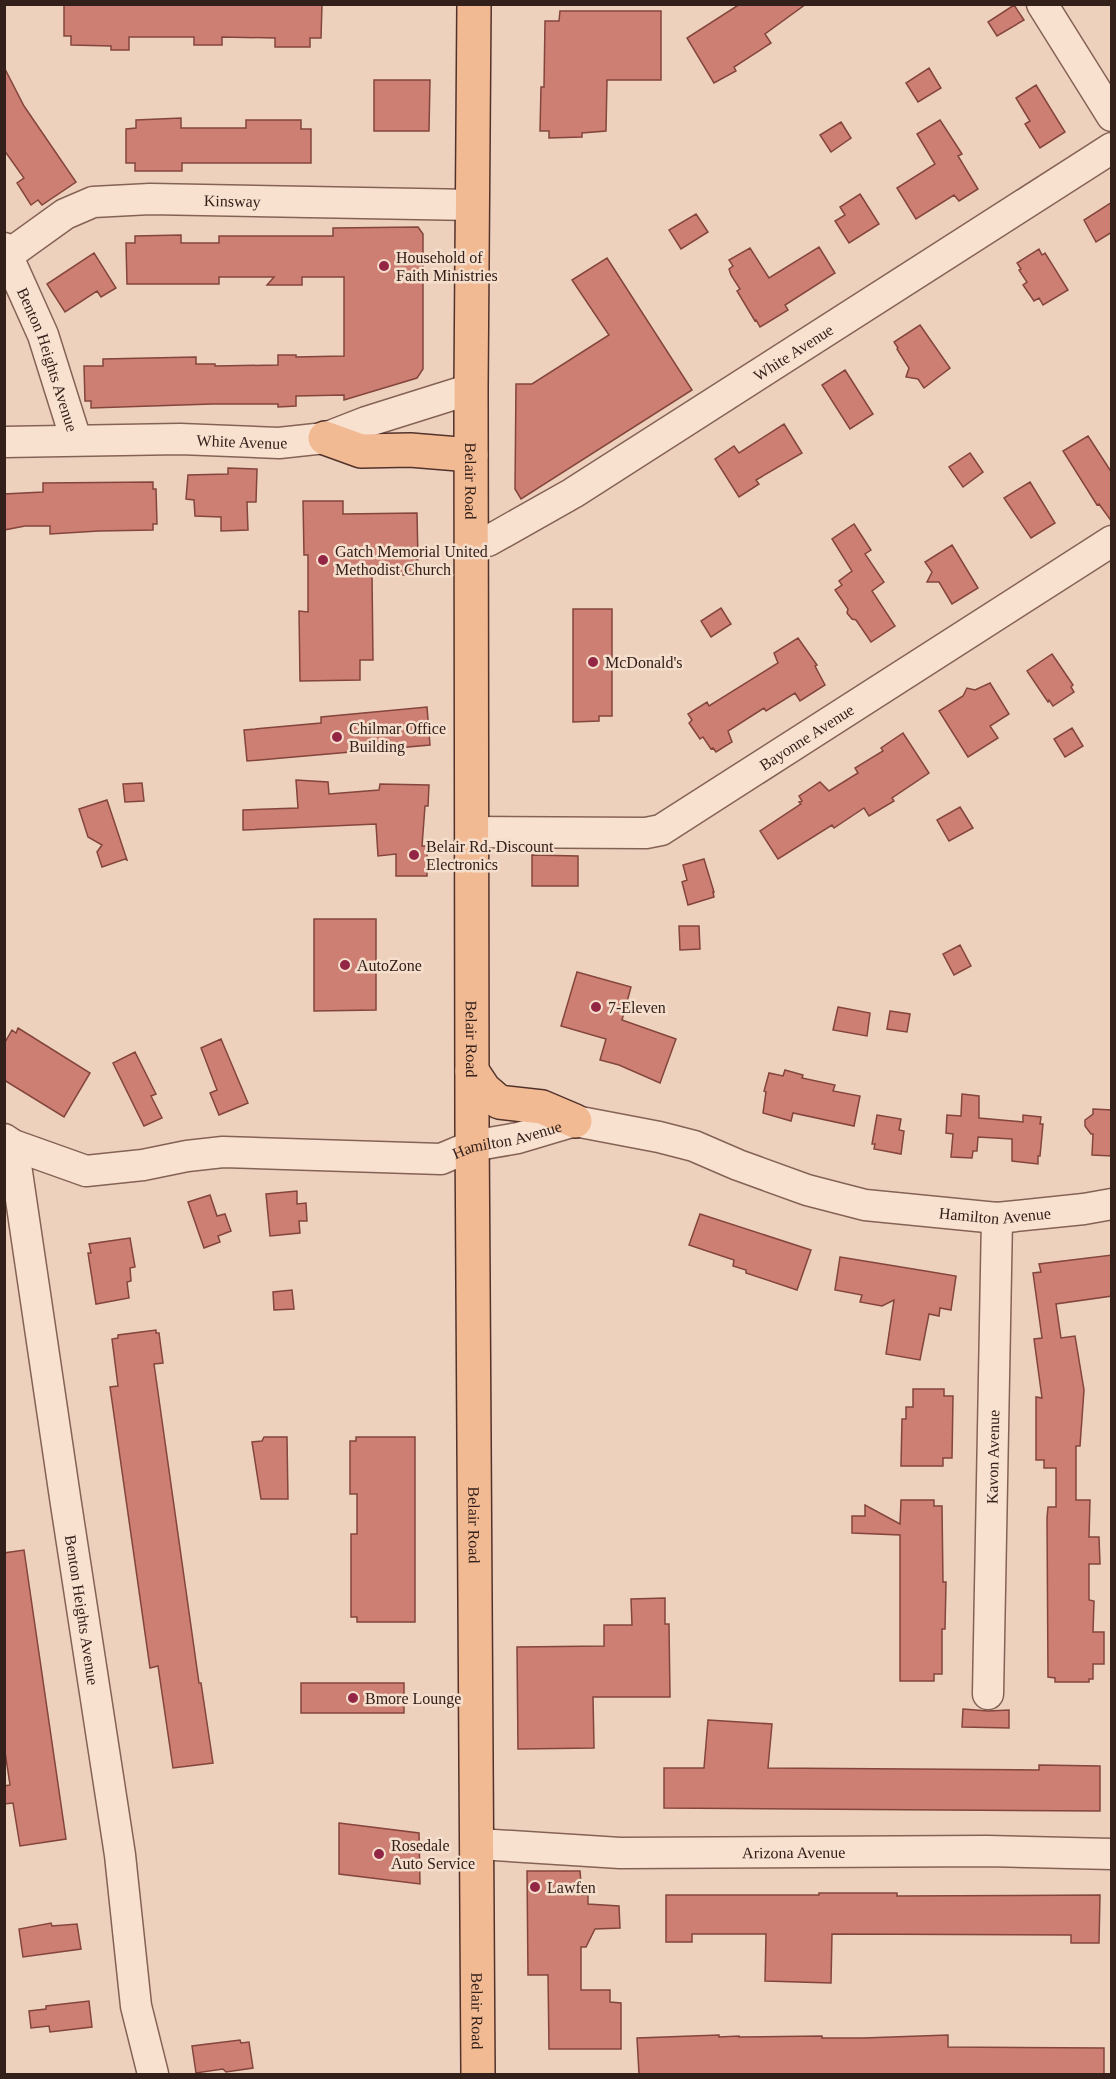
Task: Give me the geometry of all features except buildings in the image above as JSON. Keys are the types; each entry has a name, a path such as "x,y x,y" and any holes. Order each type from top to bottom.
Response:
{"main road":[{"name":"Belair Road","path":"474,4 471,389 472,1146 478,2074"},
{"path":"325,438 361,451 410,450 471,456"},
{"path":"472,1071 484,1089 499,1102 542,1107 575,1121"}],"street":[{"path":"1042,4 1112,116"},
{"name":"White Avenue","path":"471,540 488,541 573,493 1112,148"},
{"name":"Kinsway","path":"6,251 65,214 93,202 150,199 473,205"},
{"name":"Benton Heights Avenue","path":"6,251 43,335 76,440"},
{"name":"White Avenue","path":"4,442 180,440 279,443 325,438 366,422 471,389"},
{"name":"Bayonne Avenue","path":"472,832 646,833 661,830 1112,541"},
{"name":"Hamilton Avenue","path":"9,1142 86,1171 143,1165 187,1156 223,1152 441,1159 472,1146 518,1138 575,1121 694,1146 798,1187 865,1205 997,1218 1112,1204"},
{"name":"Benton Heights Avenue","path":"9,1142 120,1855 136,2006 153,2074"},
{"name":"Kavon Avenue","path":"988,1694 997,1218"},
{"name":"Arizona Avenue","path":"478,1844 620,1853 987,1851 1112,1854"}],"place":[{"name":"Household of Faith Ministries","path":"384,266"},
{"name":"Gatch Memorial United Methodist Church","path":"323,560"},
{"name":"McDonald's","path":"593,662"},
{"name":"Chilmar Office Building","path":"337,737"},
{"name":"Belair Rd. Discount Electronics","path":"414,855"},
{"name":"AutoZone","path":"345,965"},
{"name":"7-Eleven","path":"596,1007"},
{"name":"Bmore Lounge","path":"353,1698"},
{"name":"Rosedale Auto Service","path":"379,1854"},
{"name":"Lawfen","path":"535,1887"}]}
